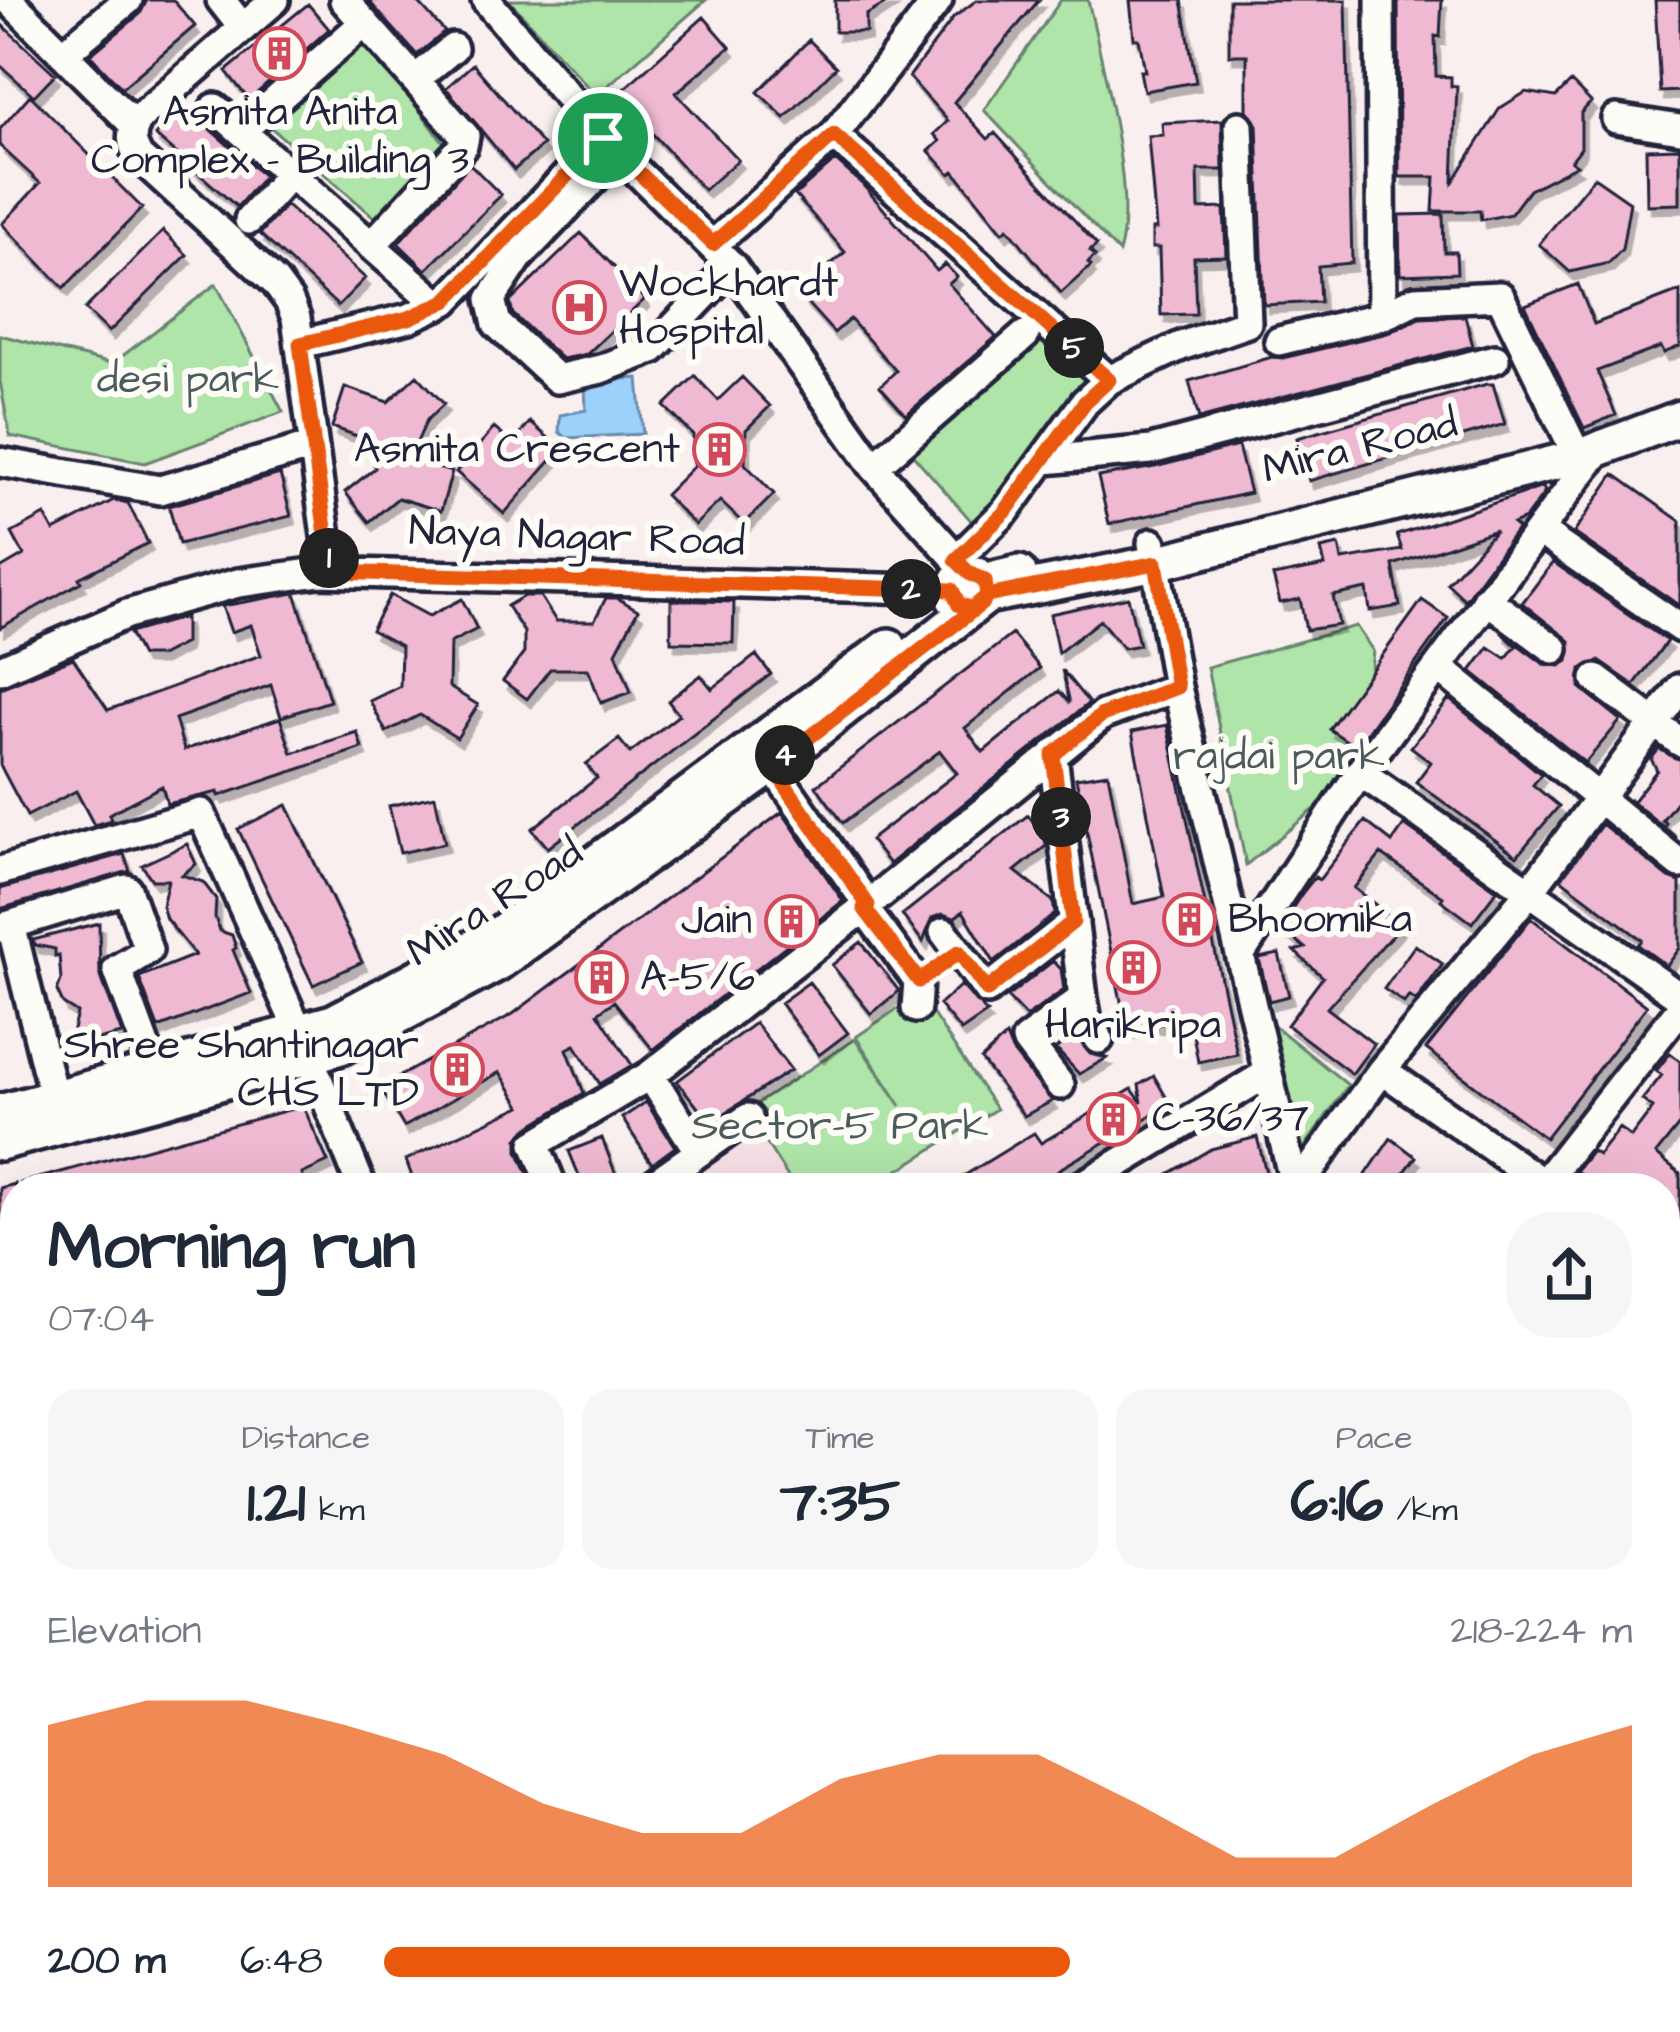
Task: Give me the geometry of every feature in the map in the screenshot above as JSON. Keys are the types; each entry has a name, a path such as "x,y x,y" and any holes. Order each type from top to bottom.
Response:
{"main road":[{"name":"Mira Road","path":"0,1143 305,1046 333,1022 500,932 968,587 1154,553 1588,445 1674,416"},
{"name":"Mira Road","path":"0,1112 154,1072 363,1037 497,964 772,766 968,587"}],"street":[{"path":"9,0 135,126"},
{"path":"63,54 128,0"},
{"path":"221,0 242,27"},
{"path":"275,0 135,126 132,146 289,301 300,344 331,572"},
{"path":"344,0 462,129 466,140 371,245"},
{"path":"486,0 611,146 723,255 874,467 968,587 1005,512 1085,402 1109,380 1181,346 1247,323 1239,126"},
{"path":"611,146 490,298 497,324 557,379 653,349 723,255 834,135 938,0"},
{"path":"1380,0 1382,316"},
{"path":"241,131 364,23"},
{"path":"416,79 453,48"},
{"path":"214,108 439,305"},
{"path":"1616,119 1680,129"},
{"path":"834,135 1109,380"},
{"path":"300,344 409,318 439,305 611,146"},
{"path":"249,220 290,174"},
{"path":"1240,955 1360,772 1539,531 1588,445 1500,296 1415,300 1382,316 1279,341"},
{"path":"874,467 1025,335"},
{"path":"1046,460 1151,450 1496,359"},
{"path":"0,462 160,490 314,446"},
{"path":"1539,531 1680,628"},
{"path":"1154,553 1177,687 1292,1173"},
{"name":"Naya Nagar Road","path":"0,670 127,614 238,583 331,572 968,587"},
{"path":"1486,599 1554,649"},
{"path":"1438,667 1680,864"},
{"path":"1596,679 1680,742"},
{"path":"547,1173 535,1144 650,1075 1102,715 1177,687"},
{"path":"1307,1173 1382,1070 1530,891 1680,688"},
{"path":"1053,755 1083,998 1087,1022 1099,1039"},
{"path":"772,766 866,907 917,995 952,942 987,990 1073,922"},
{"path":"1360,772 1680,997"},
{"path":"0,871 202,813 356,1173"},
{"path":"54,1099 5,927 127,890 148,950 117,969 154,1072"},
{"path":"1060,1085 1026,1040 1083,998"},
{"path":"1552,1173 1680,1009"},
{"path":"1382,1070 1524,1173"},
{"path":"1103,1173 1268,1073"},
{"path":"650,1075 699,1152"},
{"path":"669,1173 748,1118"}],"shaded area":[{"path":"753,1123 785,1173 681,1173"}],"green space":[{"path":"509,0 706,0 596,96"},
{"path":"1061,0 1088,0 1121,164 1124,198 1119,253 984,110"},
{"path":"366,40 451,152 382,224 268,125"},
{"name":"desi park","path":"216,284 283,412 145,463 10,436 0,381 0,335 112,364"},
{"path":"1040,340 1088,383 974,524 907,448"},
{"name":"rajdai park","path":"1356,626 1373,651 1360,772 1246,865 1207,667"},
{"name":"Sector-5 Park","path":"900,1007 930,1010 996,1109 894,1173 785,1173 746,1111 855,1039 901,1106 856,1037"},
{"path":"1271,1023 1348,1085 1298,1156"}],"water":[{"path":"638,378 643,434 567,438 559,432 560,415 586,410 585,386 593,381"}],"building":[{"path":"147,0 173,0 195,26 122,88 90,55 140,14"},
{"path":"368,0 416,0 445,32 417,55"},
{"path":"835,0 892,0 866,15 866,32 835,32"},
{"path":"977,0 1039,0 954,102 988,139 995,133 1097,245 1090,251 1095,256 1088,263 1091,266 1061,293 1008,228 1003,232 954,171 950,174 929,151 940,141 934,134 948,121 909,77 954,17"},
{"path":"1130,0 1182,0 1196,82 1144,91 1140,71 1145,71 1139,39 1134,39"},
{"path":"1229,0 1346,0 1352,263 1318,266 1320,302 1264,305 1257,125 1247,110 1247,55 1229,55"},
{"path":"1398,0 1442,0 1440,37 1435,36 1436,76 1451,77 1451,86 1457,86 1453,182 1500,108 1526,92 1556,97 1571,82 1591,102 1581,113 1581,148 1571,161 1577,165 1529,190 1511,214 1481,220 1480,211 1433,211 1435,177 1399,177"},
{"path":"1655,0 1680,0 1680,91 1660,92"},
{"name":"Asmita Anita Complex - Building 3","path":"308,4 329,29 249,100 226,71"},
{"path":"704,17 730,47 676,93 738,160 704,190 617,95"},
{"path":"0,23 55,74 34,96 0,65"},
{"path":"809,40 836,67 785,118 758,92"},
{"path":"473,64 543,145 514,170 446,88"},
{"path":"30,95 142,208 64,288 2,224 40,183 0,146 0,129"},
{"path":"182,105 264,176 237,207 155,135"},
{"path":"1222,120 1223,170 1198,170 1199,209 1224,208 1226,256 1194,257 1196,314 1161,315 1159,248 1152,248 1152,229 1156,229 1148,136 1163,135 1162,123"},
{"path":"1680,148 1680,204 1647,205 1646,149"},
{"path":"835,160 863,185 937,271 945,264 957,277 949,284 996,337 906,415 880,386 896,371 850,319 834,333 798,293 845,252 795,195"},
{"path":"470,164 501,195 426,270 398,243"},
{"path":"1594,177 1630,202 1622,249 1609,263 1570,272 1539,244"},
{"path":"286,205 365,278 338,306 260,234"},
{"path":"1443,214 1444,252 1456,252 1457,273 1400,275 1399,215"},
{"path":"163,231 187,255 109,332 85,309"},
{"path":"581,233 645,299 587,354 562,359 513,314 510,302"},
{"path":"1578,284 1594,324 1680,291 1680,346 1664,353 1661,347 1597,371 1616,415 1584,428 1525,305"},
{"path":"1465,316 1473,346 1199,419 1189,381 1272,357 1387,333 1420,318"},
{"path":"417,375 444,404 427,420 417,442 417,462 452,472 441,511 398,498 369,522 345,492 375,468 368,440 332,427 345,387 388,402"},
{"name":"Asmita Crescent","path":"695,376 718,400 742,377 770,406 746,430 745,464 774,494 744,524 720,501 695,525 665,495 694,466 693,435 664,406"},
{"path":"1493,384 1505,424 1309,481 1297,438"},
{"path":"530,422 561,449 504,514 456,472 494,428 512,443"},
{"path":"1238,446 1250,493 1109,524 1098,477"},
{"path":"280,474 291,516 179,544 169,506"},
{"path":"1614,474 1680,521 1680,606 1574,533"},
{"path":"1543,487 1545,492 1525,519 1513,524 1518,528 1465,600 1447,583 1496,530 1393,565 1400,606 1370,611 1367,589 1333,596 1339,625 1306,630 1300,599 1280,603 1273,576 1325,566 1321,549 1339,545 1342,560 1402,550 1397,535"},
{"path":"114,500 128,503 148,543 79,578 81,582 0,628 0,569 24,555 12,533 45,515 54,531"},
{"path":"1553,562 1667,641 1634,685 1599,661 1581,669 1580,687 1621,720 1585,763 1471,671 1489,647 1506,658 1516,646 1501,632 1544,664 1560,666 1568,661 1570,641 1522,603"},
{"path":"295,593 330,701 281,717 271,685 175,719 184,750 280,718 292,753 357,732 362,748 219,796 218,792 167,804 162,786 109,814 111,820 94,825 76,791 27,816 0,765 0,688 73,658 108,710 261,655 251,625 231,632 222,606"},
{"path":"390,595 429,616 462,599 477,629 450,643 449,687 478,705 457,738 420,715 386,732 370,701 400,686 401,646 371,630"},
{"path":"524,596 540,596 556,621 594,621 606,598 617,598 638,610 616,652 631,692 601,703 588,669 550,669 527,699 503,681 524,653 524,632 507,606"},
{"path":"1128,597 1139,645 1123,648 1100,620 1058,653 1050,614"},
{"path":"671,600 734,602 733,643 671,642"},
{"path":"1422,600 1448,618 1356,747 1329,729"},
{"path":"185,617 185,643 160,656 141,656 129,633"},
{"path":"1012,634 1040,668 965,728 983,752 1059,691 1070,703 1062,670 1089,703 889,864 870,840 957,773 940,751 843,823 816,786"},
{"path":"756,655 771,674 548,848 532,829 597,778 586,764 619,739 630,753 679,715 668,701 701,675 712,689"},
{"path":"1449,699 1541,774 1533,785 1559,806 1517,856 1416,782 1431,762 1411,747"},
{"path":"1167,725 1237,1054 1198,1062 1190,1018 1127,1031 1076,778 1108,773 1133,904 1164,897 1132,732"},
{"path":"1659,749 1680,760 1680,797 1662,820 1663,827 1629,799 1633,801 1657,770 1651,759"},
{"path":"435,796 445,843 400,853 389,806"},
{"path":"287,805 362,962 313,985 238,829"},
{"path":"782,812 843,901 653,1050 614,1001 598,1013 632,1065 600,1084 575,1045 567,1049 584,1093 526,1129 518,1139 528,1173 411,1173 406,1160 521,1106 500,1072 404,1127 380,1087 513,1014"},
{"path":"1028,815 1045,836 1046,846 1015,871 1053,901 1055,914 994,962 963,911 954,918 943,914 932,918 923,942 902,915"},
{"path":"1365,821 1392,842 1404,825 1497,890 1472,923 1381,854 1354,888 1401,925 1327,1008 1374,1044 1352,1074 1287,1025 1323,977 1294,951 1305,948 1280,927 1315,877 1319,880"},
{"path":"1602,824 1680,882 1680,948 1667,966 1638,945 1642,940 1561,879"},
{"path":"187,844 196,864 182,875 203,882 216,899 220,931 232,935 233,950 251,993 158,1028 139,977 195,955 166,919 162,906 168,880 152,880 142,865"},
{"path":"124,854 130,871 0,909 0,889"},
{"path":"1531,918 1647,1006 1545,1138 1426,1049"},
{"path":"99,923 100,974 122,1034 73,1046 77,1013 63,1004 57,991 59,955 33,940"},
{"path":"861,942 899,991 871,1014 832,965"},
{"path":"1415,945 1443,964 1416,1001 1409,996 1404,1003 1384,989"},
{"path":"1279,954 1289,996 1269,1001 1259,958"},
{"path":"1053,961 1061,969 1064,990 1026,1017 1007,997"},
{"path":"809,982 848,1033 819,1055 780,1003"},
{"path":"961,985 987,1013 961,1031 939,1005"},
{"path":"755,1023 791,1070 710,1123 677,1081"},
{"path":"1073,1033 1090,1054 1107,1058 1079,1074 1056,1049"},
{"path":"1006,1036 1012,1051 1052,1101 1024,1116 981,1060"},
{"path":"1670,1053 1680,1061 1680,1124 1656,1154 1680,1173 1578,1173 1592,1151 1598,1155 1619,1128 1631,1137 1653,1108 1642,1100 1662,1075 1656,1071"},
{"name":"C-36/37","path":"1154,1076 1170,1104 1059,1173 969,1173 1034,1133 1041,1143 1132,1089 1142,1103 1139,1085"},
{"path":"646,1102 675,1147 652,1164 622,1118"},
{"path":"303,1106 328,1162 304,1173 58,1173"},
{"path":"1257,1137 1266,1173 1170,1173 1211,1149"},
{"path":"602,1138 615,1173 578,1173 569,1151"},
{"path":"1391,1138 1416,1157 1404,1173 1367,1173"}],"place":[{"name":"Asmita Anita Complex - Building 3","path":"280,54"},
{"name":"Wockhardt Hospital","path":"580,308"},
{"name":"Asmita Crescent","path":"719,450"},
{"name":"Bhoomika","path":"1189,920"},
{"name":"Jain","path":"791,921"},
{"name":"Harikripa","path":"1133,967"},
{"name":"A-5/6","path":"601,978"},
{"name":"Shree Shantinagar CHS LTD","path":"458,1070"},
{"name":"C-36/37","path":"1113,1119"}],"route":[{"path":"603,138 446,301 409,318 300,344 331,572 952,590 959,605 973,608 987,596 1156,563 1177,687 1102,715 1053,755 1073,922 987,990 959,952 919,981 864,908 868,905 772,766 981,604 987,596 985,581 956,560 1005,512 1085,402 1109,380 834,135 713,244 603,138"}]}
